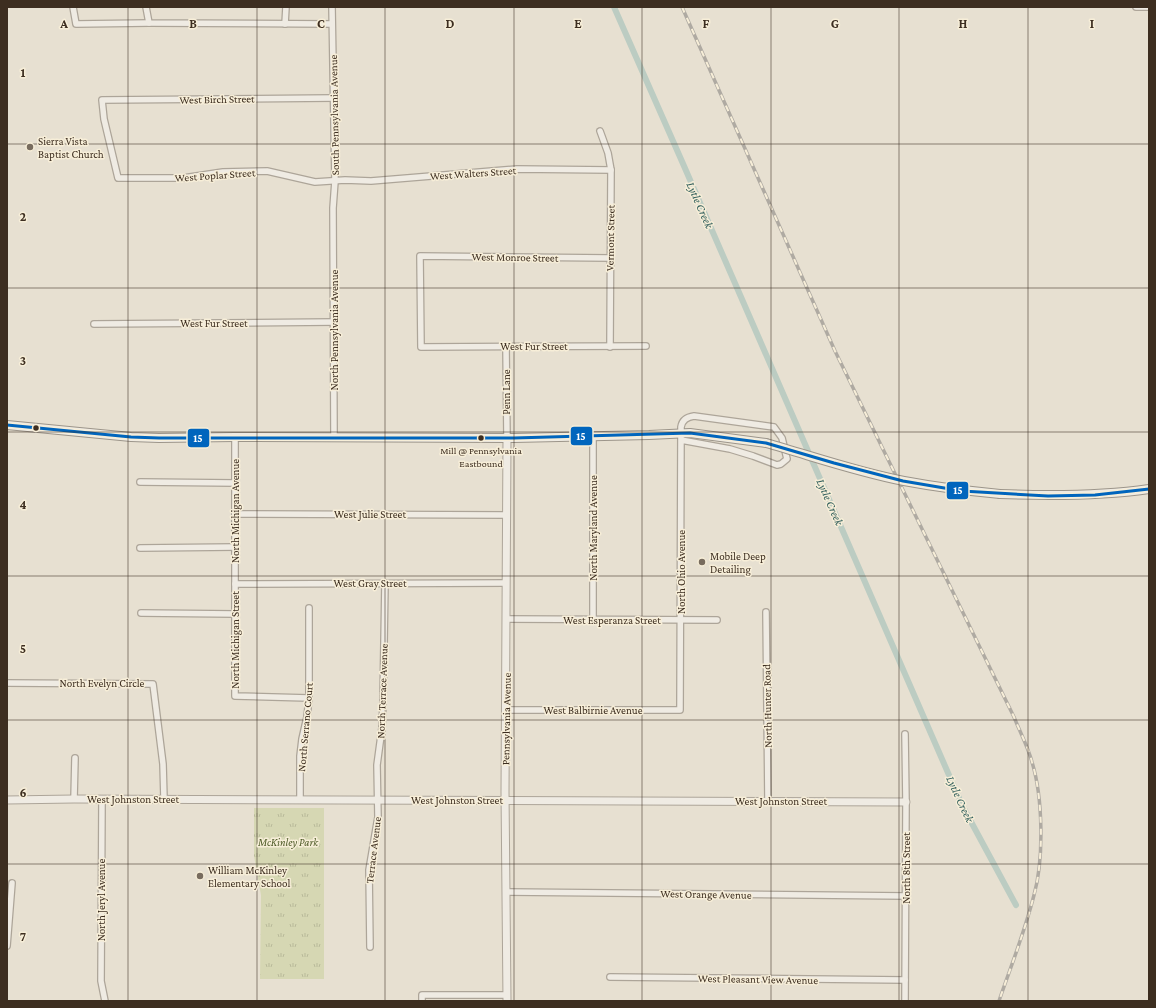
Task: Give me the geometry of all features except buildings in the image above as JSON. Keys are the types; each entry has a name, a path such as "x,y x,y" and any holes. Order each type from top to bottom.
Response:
{"main road":[{"path":"7,425 131,437 160,438 681,437 690,433 766,443 903,481 962,491 1048,496 1080,495 1149,489"}],"street":[{"path":"73,7 76,24 332,24"},
{"path":"146,7 150,23"},
{"path":"285,24 286,7"},
{"name":"South Pennsylvania Avenue","path":"332,7 335,181 333,223"},
{"path":"1136,7 1149,7"},
{"name":"West Birch Street","path":"118,178 104,120 102,100 333,98"},
{"name":"Vermont Street","path":"600,131 608,153 611,170 610,347"},
{"name":"West Walters Street","path":"335,181 377,180 502,170 611,170"},
{"name":"West Poplar Street","path":"118,178 183,178 223,172 260,171 278,173 310,181 335,181"},
{"name":"North Pennsylvania Avenue","path":"333,223 334,437"},
{"name":"West Monroe Street","path":"421,347 420,256 610,258"},
{"name":"West Fur Street","path":"94,324 334,322"},
{"name":"West Fur Street","path":"421,347 646,346"},
{"name":"Penn Lane","path":"506,347 507,438"},
{"path":"690,416 774,427 782,438 786,459 781,464 777,465 730,449 681,437 680,427 684,420 690,416"},
{"name":"North Michigan Avenue","path":"235,437 235,584"},
{"name":"North Maryland Avenue","path":"593,437 593,620"},
{"name":"North Ohio Avenue","path":"680,710 681,437"},
{"name":"Pennsylvania Avenue","path":"507,438 505,800 507,998"},
{"path":"140,482 235,483"},
{"name":"West Julie Street","path":"235,514 506,515"},
{"path":"140,548 235,547"},
{"name":"North Terrace Avenue","path":"377,800 377,765 384,703 385,583"},
{"name":"West Gray Street","path":"235,584 506,583"},
{"name":"North Michigan Street","path":"235,584 235,696 309,698"},
{"name":"North Serrano Court","path":"300,799 300,756 302,739 308,717 309,698 309,608"},
{"name":"North Hunter Road","path":"766,612 768,801"},
{"path":"141,614 235,614"},
{"name":"West Esperanza Street","path":"506,619 717,620"},
{"name":"North Evelyn Circle","path":"7,683 153,684 163,764 164,799"},
{"name":"West Balbirnie Avenue","path":"506,710 680,710"},
{"name":"North 8th Street","path":"905,734 905,1001"},
{"path":"74,798 75,758"},
{"name":"West Johnston Street","path":"7,800 74,798 906,802"},
{"name":"North Jeryl Avenue","path":"102,799 101,981 105,1001"},
{"name":"Terrace Avenue","path":"370,948 369,870 372,844 377,829 377,800"},
{"path":"7,946 12,883"},
{"name":"West Orange Avenue","path":"506,892 906,896"},
{"name":"West Pleasant View Avenue","path":"610,977 905,980"},
{"path":"422,1001 422,995 507,998"}],"green space":[{"name":"McKinley Park","path":"254,808 324,808 324,979 260,979 261,895 254,856"}],"waterway":[{"name":"Lytle Creek","path":"614,7 962,805 1016,905"}],"railway":[{"path":"682,7 835,351 1014,717 1030,756 1036,777 1040,810 1041,847 1037,880 1022,935 999,1001"}],"transit line":[{"name":"15","path":"7,425 131,437 159,438 514,438 690,433 766,443 903,481 962,491 1048,496 1095,495 1149,489"}],"place":[{"name":"Sierra Vista Baptist Church","path":"30,147"},
{"name":"Mill @ Pennsylvania Eastbound","path":"481,438"},
{"name":"Mobile Deep Detailing","path":"702,562"},
{"name":"William McKinley Elementary School","path":"200,876"}]}
